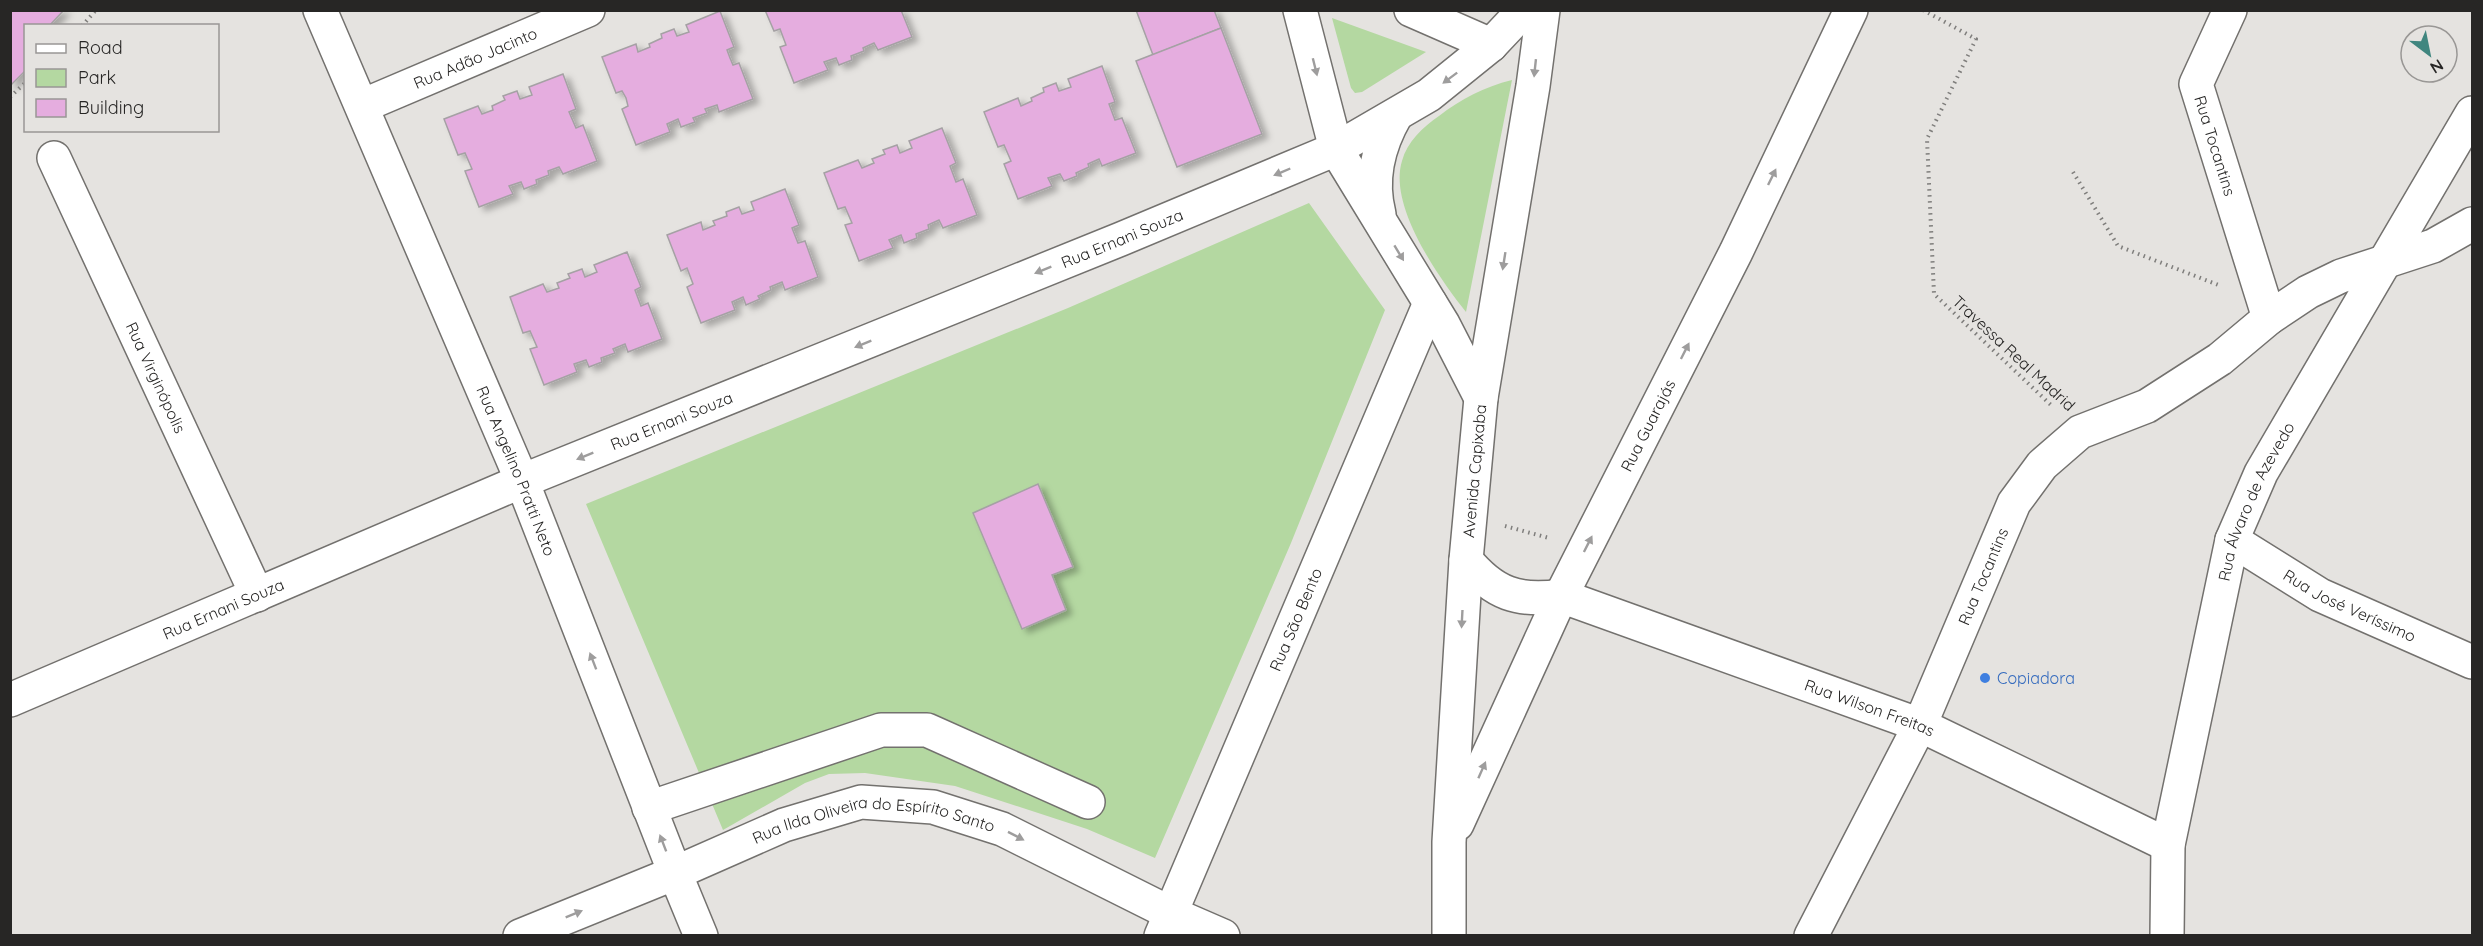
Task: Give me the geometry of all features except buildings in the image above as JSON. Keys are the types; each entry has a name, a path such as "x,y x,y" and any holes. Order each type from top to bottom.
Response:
{"street":[{"name":"Rua Angelino Pratti Neto","path":"320,10 522,481 675,873 702,936"},
{"name":"Rua Adão Jacinto","path":"362,106 588,10"},
{"path":"1300,10 1336,149 1430,303 1467,367 1481,398"},
{"path":"1411,10 1491,45"},
{"name":"Rua Ernani Souza","path":"10,700 522,481 1099,248 1336,149 1429,95 1491,45 1524,10"},
{"name":"Avenida Capixaba","path":"1449,936 1449,842 1466,560 1481,398 1533,86 1543,10"},
{"name":"Rua Guarajás","path":"1449,842 1561,596 1736,252 1851,10"},
{"name":"Rua Tocantins","path":"2230,10 2196,84 2266,311"},
{"name":"Rua Álvaro de Azevedo","path":"2167,936 2168,845 2232,540 2261,473 2472,113"},
{"path":"1382,225 1375,188 1376,170 1379,151 1396,115"},
{"name":"Rua Virginópolis","path":"54,158 257,595"},
{"name":"Rua Tocantins","path":"1811,936 1920,725 2014,503 2042,465 2079,432 2146,406 2220,359 2266,311 2333,280 2433,246 2472,224"},
{"name":"Rua São Bento","path":"1165,924 1430,303"},
{"name":"Rua José Veríssimo","path":"2232,540 2320,595 2472,662"},
{"path":"1466,560 1480,577 1497,590 1518,597 1539,599 1561,596"},
{"name":"Rua Wilson Freitas","path":"1561,596 1920,725 2168,845"},
{"path":"649,807 881,730 927,730 1088,802"},
{"name":"Rua Ilda Oliveira do Espírito Santo","path":"520,936 675,873 784,825 861,802 933,807 1002,829 1165,924 1223,936"}],"path":[{"path":"84,24 96,10"},
{"name":"Travessa Real Madrid","path":"1923,10 1976,39 1926,139 1934,294 2079,432"},
{"path":"10,97 24,84"},
{"path":"2073,172 2118,246 2266,311"}],"green space":[{"path":"1332,18 1426,52 1362,92 1355,93 1351,88"},
{"path":"1512,80 1466,312 1430,261 1409,220 1402,199 1400,179 1402,161 1412,141 1433,120 1473,94"},
{"path":"1309,203 1385,310 1291,543 1155,858 1087,829 955,786 865,773 829,774 805,783 723,830 586,504 1068,308"}],"place":[{"name":"Copiadora","path":"1985,678"}]}
